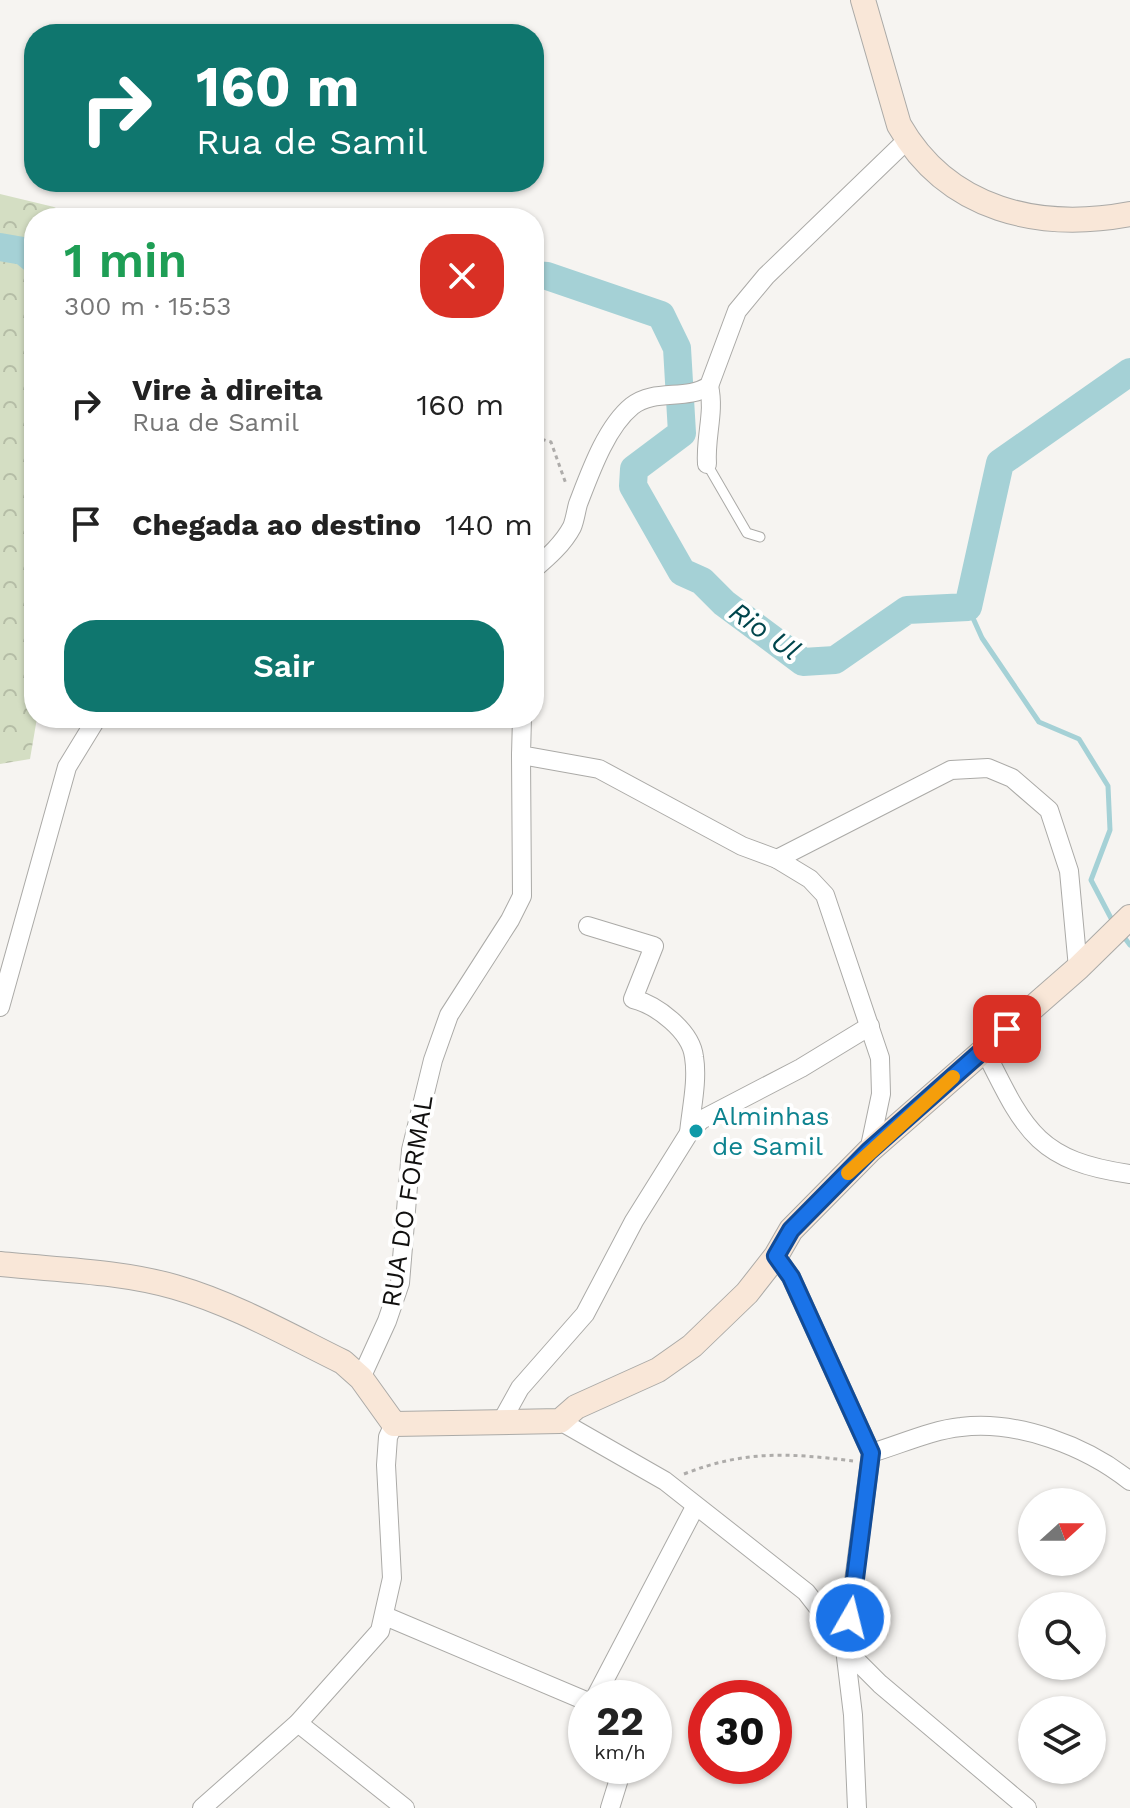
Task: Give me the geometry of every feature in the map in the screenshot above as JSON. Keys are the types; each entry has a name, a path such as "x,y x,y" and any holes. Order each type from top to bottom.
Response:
{"street":[{"path":"863,0 899,125 907,140 952,183 1001,210 1065,223 1130,214"},
{"path":"686,392 737,311 766,276 907,140"},
{"path":"544,560 572,527 578,504 616,422 633,405 686,392 713,403 705,442 707,464"},
{"path":"0,1007 67,767 91,728"},
{"name":"RUA DO FORMAL","path":"361,1378 387,1321 400,1283 411,1150 433,1060 449,1015 522,896 522,728"},
{"path":"521,755 599,769 742,846 777,859 810,879 825,895 880,1058 881,1094 869,1151"},
{"path":"777,859 951,770 988,768 1012,778 1049,810 1069,871 1078,968"},
{"path":"560,1421 576,1407 658,1370 692,1346 747,1293 776,1256 791,1230 869,1151 1078,968 1130,917"},
{"path":"588,926 654,946 633,999 658,1009 691,1044 695,1058 689,1133"},
{"path":"500,1424 520,1388 585,1314 634,1221 689,1133 701,1120 801,1068 870,1026"},
{"path":"984,1049 1020,1119 1041,1145 1073,1162 1130,1174"},
{"path":"776,1256 791,1277 871,1458 845,1649 853,1715 857,1808"},
{"path":"0,1264 103,1274 172,1286 210,1299 343,1362 361,1378 394,1424"},
{"path":"394,1424 560,1421 665,1481 695,1507 763,1555 806,1592 831,1624 845,1649 880,1684 1027,1808"},
{"path":"202,1808 298,1723 373,1641 385,1616 392,1578 386,1465 388,1437 394,1424"},
{"path":"871,1458 960,1427 1007,1428 1048,1438 1098,1460 1130,1481"},
{"path":"604,1680 695,1507"},
{"path":"385,1616 568,1693"},
{"path":"298,1723 405,1808"},
{"path":"610,1808 617,1784"}],"lane":[{"path":"707,464 747,533 760,537"}],"path":[{"path":"544,440 551,442 572,498 578,504"},
{"path":"665,1481 722,1459 757,1454 871,1458"}],"green space":[{"path":"0,194 56,208 24,208 24,728 35,728 30,759 0,764"}],"waterway":[{"name":"Rio Ul","path":"0,247 24,252"},
{"name":"Rio Ul","path":"544,276 661,315 677,348 682,433 634,469 633,486 682,572 702,581 724,603 803,662 835,660 907,610 968,607 1000,463 1130,372"},
{"path":"968,607 982,638 1039,722 1079,739 1108,786 1110,830 1091,880 1113,922"},
{"path":"1121,933 1130,945"}],"slow traffic":[{"path":"848,1173 953,1077"}],"place":[{"name":"Alminhas de Samil","path":"696,1131"}],"route":[{"path":"850,1618 871,1453 791,1277 776,1256 791,1230 869,1151 1007,1029"}]}
